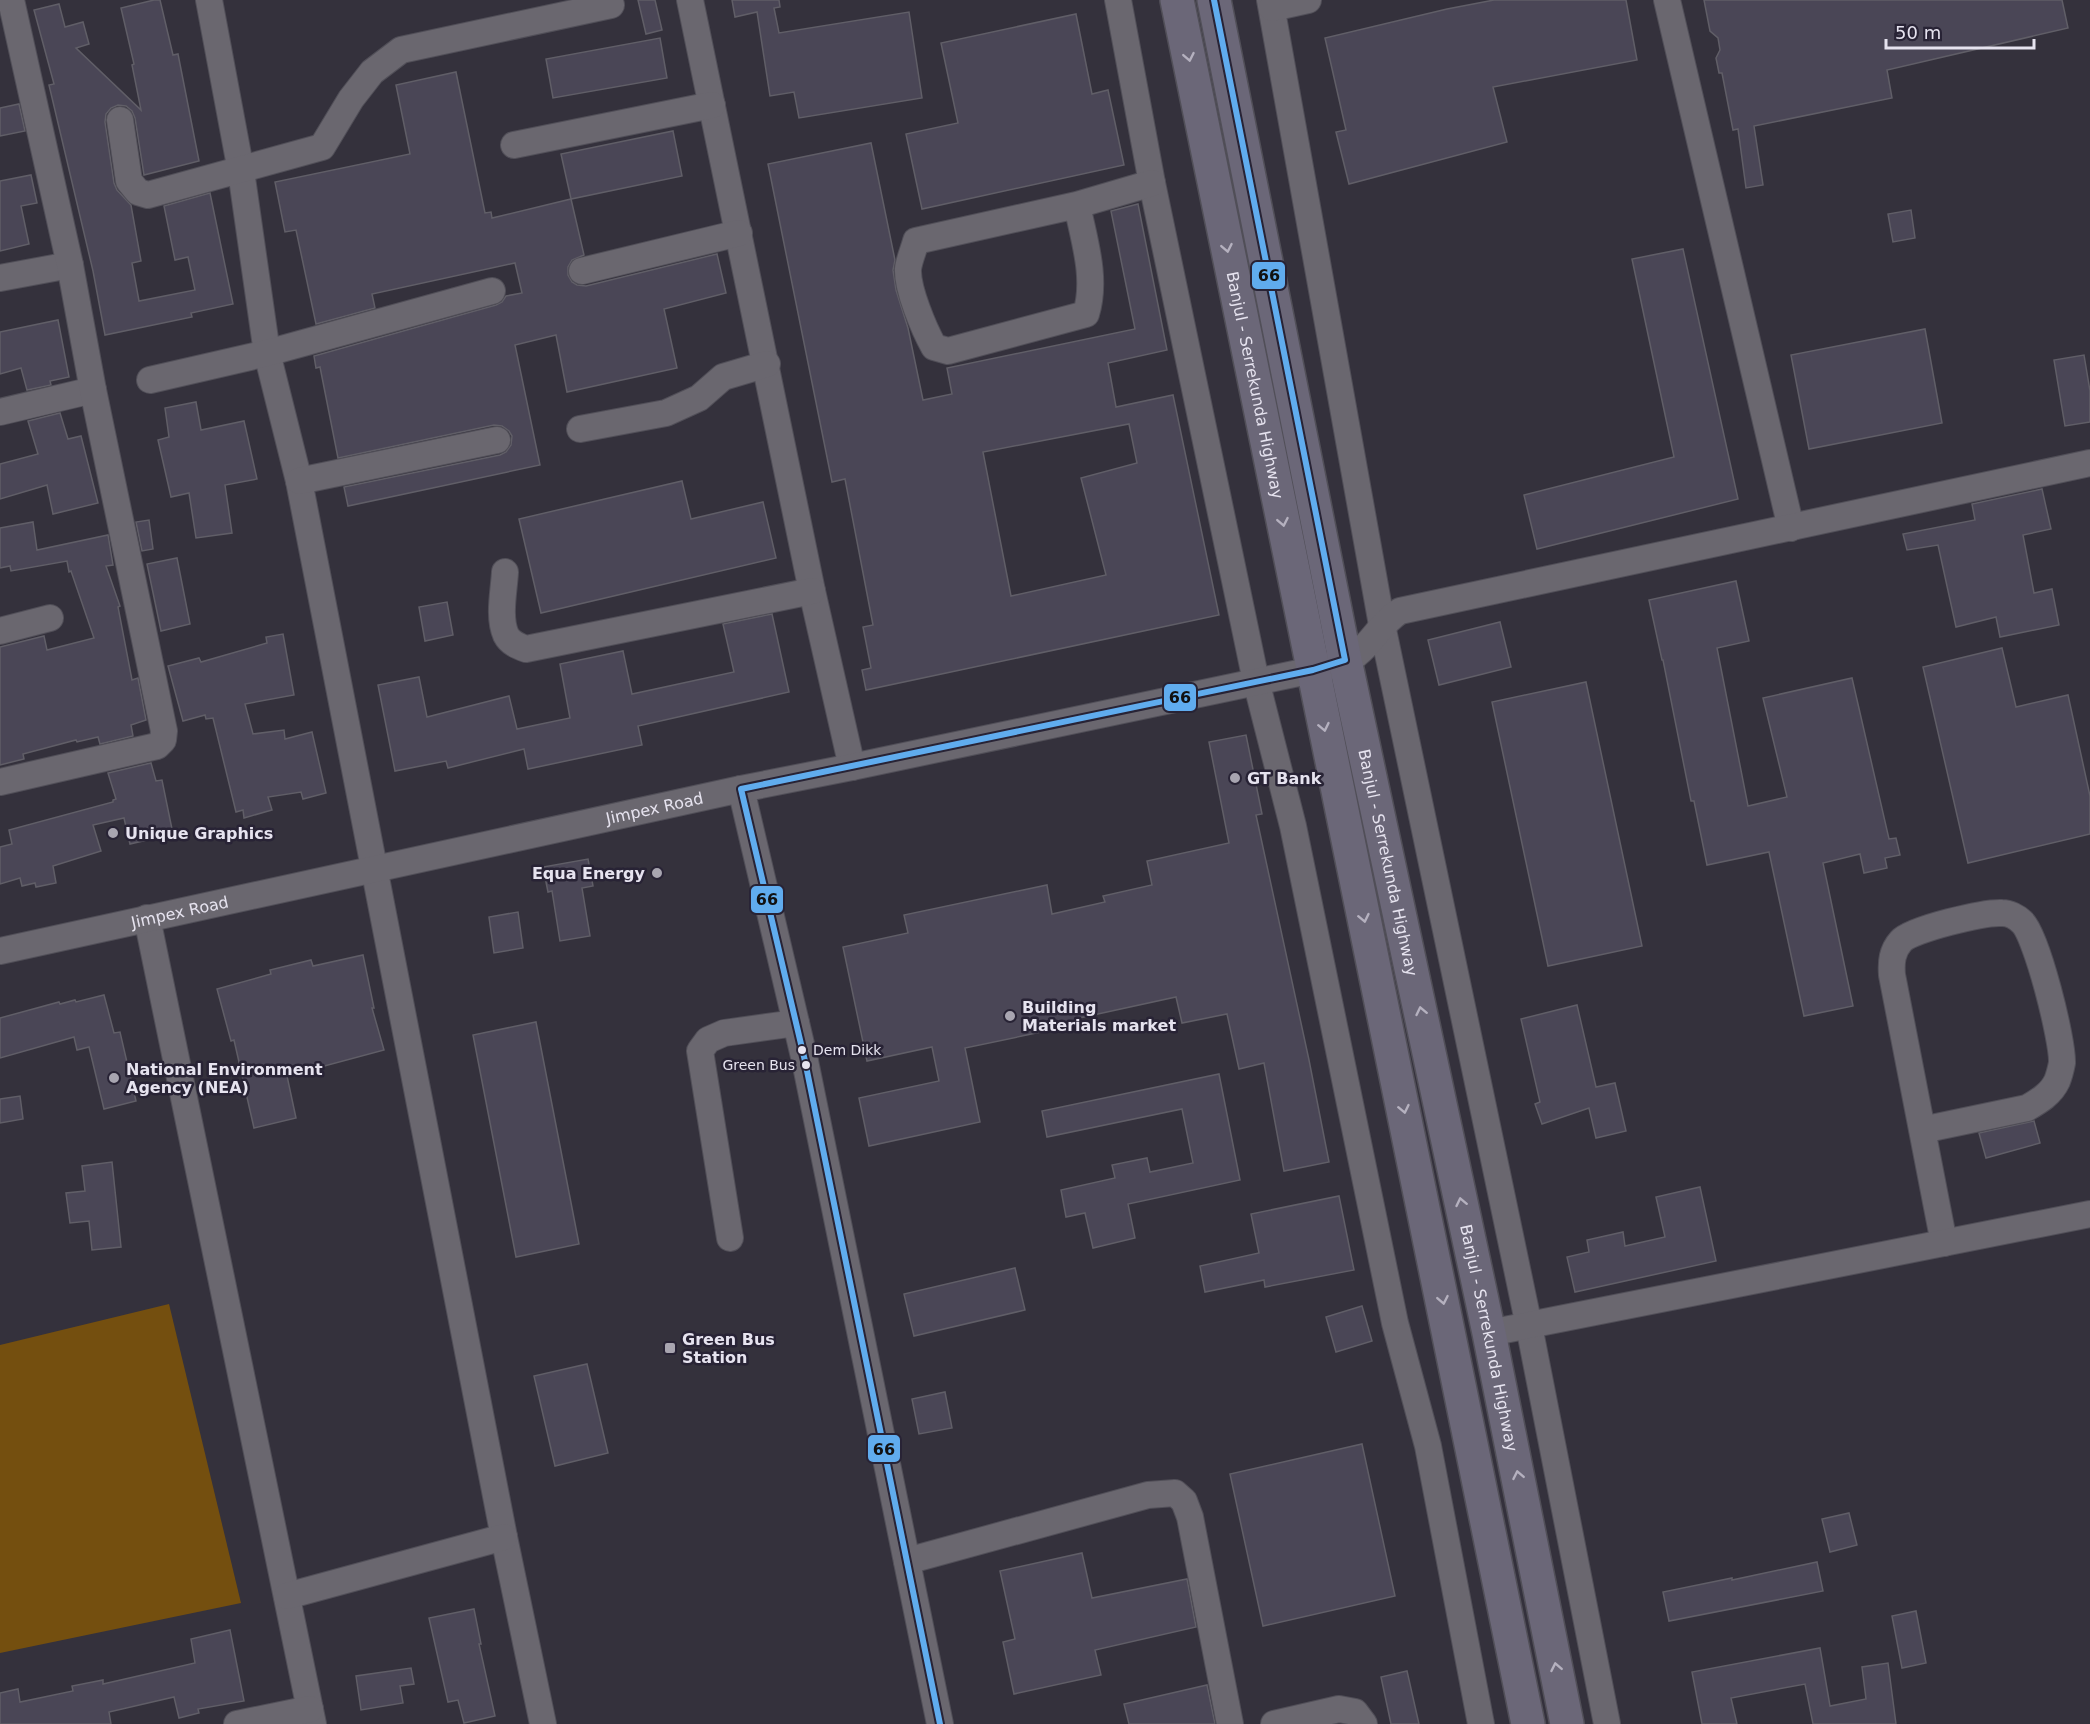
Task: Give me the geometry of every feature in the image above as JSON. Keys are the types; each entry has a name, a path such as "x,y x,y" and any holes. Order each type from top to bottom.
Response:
{"highway":[{"name":"Banjul - Serrekunda Highway","path":"1177,0 1528,1724"},
{"name":"Banjul - Serrekunda Highway","path":"1214,0 1345,660 1489,1333 1567,1724"}],"street":[{"path":"0,782 157,746 163,740 164,731 93,390 70,265 10,37 11,0"},
{"path":"209,0 241,171 267,353 299,481 504,1537 543,1724"},
{"path":"690,0 740,233 812,591 852,767"},
{"path":"1118,0 1152,183 1256,681 1293,826 1395,1323 1428,1446 1481,1724"},
{"path":"1308,0 1271,4 1382,625 1530,1326 1607,1724"},
{"path":"1667,0 1791,528"},
{"path":"120,120 129,181 138,192 148,195 322,147 351,99 372,72 401,50 611,5"},
{"path":"514,145 712,105"},
{"path":"1077,205 1090,271 1091,298 1086,314 948,351 934,347 914,300 908,269 916,241 1077,205 1152,183"},
{"path":"582,271 740,233"},
{"path":"0,278 70,265"},
{"path":"150,380 267,353 492,291"},
{"path":"580,429 666,414 699,398 723,377 767,364"},
{"path":"0,412 93,390"},
{"path":"299,481 497,440"},
{"path":"1345,660 1359,652 1389,617 1400,611 2090,463"},
{"path":"505,572 502,614 506,635 515,645 525,649 812,591"},
{"path":"0,631 50,618"},
{"name":"Jimpex Road","path":"0,951 741,789 1312,669 1345,660"},
{"path":"741,789 796,1023 940,1724"},
{"path":"1922,1130 2027,1107 2041,1100 2058,1080 2062,1063 2058,1035 2030,932 2022,922 2009,914 2000,913 1919,930 1902,940 1893,953 1892,975 1922,1130 1944,1243"},
{"path":"147,918 312,1716 237,1724"},
{"path":"730,1238 700,1051 708,1040 724,1033 796,1023"},
{"path":"1489,1333 2090,1214"},
{"path":"906,1561 1149,1495 1175,1493 1184,1501 1190,1517 1230,1724"},
{"path":"286,1596 504,1537"},
{"path":"1274,1724 1339,1709 1355,1712 1364,1724"}],"shaded area":[{"path":"169,1304 241,1603 0,1653 0,1345"}],"building":[{"path":"160,0 173,55 178,54 199,161 144,175 132,111 126,106 118,105 106,114 105,122 114,183 117,190 131,205 141,261 132,263 139,301 195,290 188,257 175,260 164,206 210,193 233,304 191,313 192,317 105,335 93,271 49,85 54,84 34,10 59,4 65,27 83,22 89,44 76,48 141,110 132,65 134,64 121,8"},
{"path":"638,0 655,0 662,30 646,34"},
{"path":"732,0 779,0 780,7 774,8 779,33 909,12 922,98 799,118 794,92 770,96 757,12 735,17"},
{"path":"1494,0 1626,0 1637,60 1493,87 1507,142 1349,184 1336,132 1346,130 1325,38"},
{"path":"1704,0 2062,0 2068,28 1887,70 1892,98 1754,126 1763,185 1746,188 1738,129 1733,130 1722,73 1719,73 1716,58 1720,50 1718,38 1710,31"},
{"path":"1076,14 1092,94 1108,90 1124,165 922,209 906,134 958,123 941,43"},
{"path":"660,38 667,78 553,98 546,59"},
{"path":"456,72 485,213 491,212 492,218 571,199 584,255 572,260 568,267 568,275 572,282 586,286 717,254 726,293 664,309 677,368 567,392 556,335 515,345 540,465 348,506 344,487 500,455 506,452 511,445 512,436 502,426 494,425 338,458 320,367 316,368 314,356 496,305 506,296 522,293 515,263 372,294 375,308 316,324 296,230 285,232 275,182 410,154 396,85"},
{"path":"19,104 25,131 0,136 0,108"},
{"path":"673,131 682,176 571,199 561,154"},
{"path":"871,143 895,260 893,270 896,290 908,328 923,400 952,394 947,368 1135,329 1111,211 1138,204 1167,350 1108,363 1116,407 1173,395 1219,615 866,690 862,670 871,668 863,627 873,625 845,479 832,482 768,164","holes":["1129,424 1137,463 1081,478 1106,575 1011,596 983,452"]},
{"path":"31,175 37,203 21,206 29,244 0,251 0,181"},
{"path":"1911,210 1915,238 1893,242 1888,214"},
{"path":"1683,249 1738,499 1537,549 1524,495 1674,457 1632,259"},
{"path":"58,320 69,377 50,381 51,385 27,390 21,368 0,374 0,332"},
{"path":"1925,329 1942,423 1809,449 1791,355"},
{"path":"2084,355 2090,391 2090,422 2065,426 2054,360"},
{"path":"196,402 201,430 244,421 257,479 225,485 232,533 196,538 189,493 171,497 158,440 169,437 165,408"},
{"path":"60,413 68,439 81,436 98,503 53,514 47,485 0,499 0,464 38,454 28,421"},
{"path":"682,481 691,519 763,502 776,558 541,613 519,519"},
{"path":"2042,489 2051,529 2023,535 2034,593 2052,589 2059,625 2000,637 1996,617 1956,627 1938,545 1907,550 1903,534 1975,520 1972,504"},
{"path":"149,520 153,549 142,551 136,522"},
{"path":"33,522 37,550 108,535 113,565 106,566 120,606 118,607 132,680 138,678 146,720 131,725 133,736 100,744 98,737 77,742 76,740 23,754 24,759 0,765 0,647 44,636 47,650 94,638 67,561 11,571 10,566 0,568 0,528"},
{"path":"177,558 190,624 161,631 147,564"},
{"path":"1736,581 1749,641 1717,648 1748,806 1787,797 1763,698 1852,678 1889,839 1896,838 1900,855 1885,858 1887,868 1864,873 1860,854 1823,863 1853,1006 1804,1016 1769,852 1707,865 1694,801 1691,801 1649,600"},
{"path":"447,602 453,635 425,641 419,607"},
{"path":"772,614 789,692 638,726 642,745 528,769 524,749 448,768 446,761 395,771 378,685 419,677 427,717 509,696 517,729 570,718 560,664 623,651 632,694 734,672 723,624"},
{"path":"1500,622 1511,667 1439,685 1428,640"},
{"path":"283,634 294,695 245,704 253,734 284,730 285,739 312,732 326,793 303,799 301,792 268,797 272,810 244,818 243,810 236,812 213,718 206,719 205,715 183,721 168,666 199,658 201,662 267,643 266,637"},
{"path":"2002,648 2016,707 2068,695 2090,796 2090,834 1968,863 1923,667"},
{"path":"1586,682 1642,946 1548,966 1492,702"},
{"path":"1246,735 1262,814 1256,815 1329,1162 1284,1171 1264,1063 1239,1069 1227,1014 1182,1023 1176,997 1075,1019 1075,1025 965,1048 980,1122 869,1146 859,1098 939,1081 932,1047 867,1061 843,947 908,933 904,915 1047,885 1052,914 1105,902 1103,896 1152,885 1147,861 1229,843 1209,742"},
{"path":"151,763 156,781 162,780 173,834 130,844 124,818 93,825 101,851 53,866 56,883 36,887 35,883 22,886 20,878 0,884 0,847 12,844 9,830 113,802 116,799 108,773"},
{"path":"588,859 593,886 582,888 590,936 560,941 552,891 548,892 543,867"},
{"path":"518,912 523,948 494,953 489,917"},
{"path":"363,955 374,1008 372,1008 384,1050 287,1076 296,1118 254,1128 234,1040 231,1041 217,989 271,974 270,970 311,960 313,966"},
{"path":"104,995 114,1033 120,1032 136,1101 104,1109 89,1047 77,1050 74,1037 0,1058 0,1018 59,1002 60,1004 75,1000 76,1002"},
{"path":"1577,1005 1596,1087 1615,1083 1626,1131 1596,1138 1589,1108 1542,1124 1535,1104 1540,1102 1521,1019"},
{"path":"536,1022 579,1244 516,1257 473,1035"},
{"path":"1219,1074 1240,1180 1128,1204 1135,1238 1093,1248 1085,1213 1066,1217 1061,1190 1115,1178 1112,1165 1147,1158 1150,1172 1193,1163 1182,1109 1047,1137 1042,1111"},
{"path":"20,1096 23,1119 0,1123 0,1099"},
{"path":"2034,1121 2040,1143 1986,1158 1979,1133"},
{"path":"112,1162 121,1247 92,1250 89,1221 70,1223 66,1193 85,1191 82,1166"},
{"path":"1700,1187 1716,1261 1575,1292 1567,1257 1589,1252 1587,1240 1623,1232 1625,1246 1665,1237 1656,1197"},
{"path":"1339,1196 1354,1270 1265,1287 1264,1280 1205,1292 1200,1266 1259,1253 1251,1214"},
{"path":"1015,1268 1025,1310 914,1336 904,1294"},
{"path":"1362,1306 1372,1341 1336,1352 1326,1317"},
{"path":"587,1364 608,1453 555,1466 534,1376"},
{"path":"945,1392 952,1428 919,1434 912,1399"},
{"path":"1362,1444 1395,1596 1263,1626 1230,1474"},
{"path":"1849,1513 1857,1545 1830,1552 1822,1519"},
{"path":"1082,1553 1092,1598 1187,1579 1196,1627 1095,1650 1101,1675 1014,1694 1003,1642 1015,1639 1000,1571"},
{"path":"1817,1562 1823,1591 1669,1621 1663,1592"},
{"path":"474,1609 481,1644 479,1644 495,1716 464,1723 458,1700 448,1702 429,1618"},
{"path":"1916,1611 1926,1663 1902,1668 1892,1616"},
{"path":"230,1630 244,1701 198,1709 199,1713 179,1718 174,1697 109,1712 111,1724 0,1724 0,1693 18,1689 20,1702 73,1691 72,1686 103,1680 103,1684 195,1663 191,1639"},
{"path":"1820,1648 1830,1706 1866,1699 1862,1667 1888,1663 1896,1724 1813,1724 1805,1684 1731,1698 1737,1724 1702,1724 1692,1672"},
{"path":"411,1668 414,1684 400,1686 403,1703 361,1710 356,1676"},
{"path":"1407,1671 1419,1724 1391,1724 1381,1677"},
{"path":"1207,1685 1215,1724 1129,1724 1124,1704"}],"transit line":[{"name":"66","path":"940,1724 805,1061 741,789 1313,670 1345,660 1214,0"}],"place":[{"name":"GT Bank","path":"1235,778"},
{"name":"Unique Graphics","path":"113,833"},
{"name":"Equa Energy","path":"657,873"},
{"name":"Building Materials market","path":"1010,1016"},
{"name":"Dem Dikk","path":"802,1050"},
{"name":"Green Bus","path":"806,1065"},
{"name":"National Environment Agency (NEA)","path":"114,1078"},
{"name":"Green Bus Station","path":"670,1348"}]}
